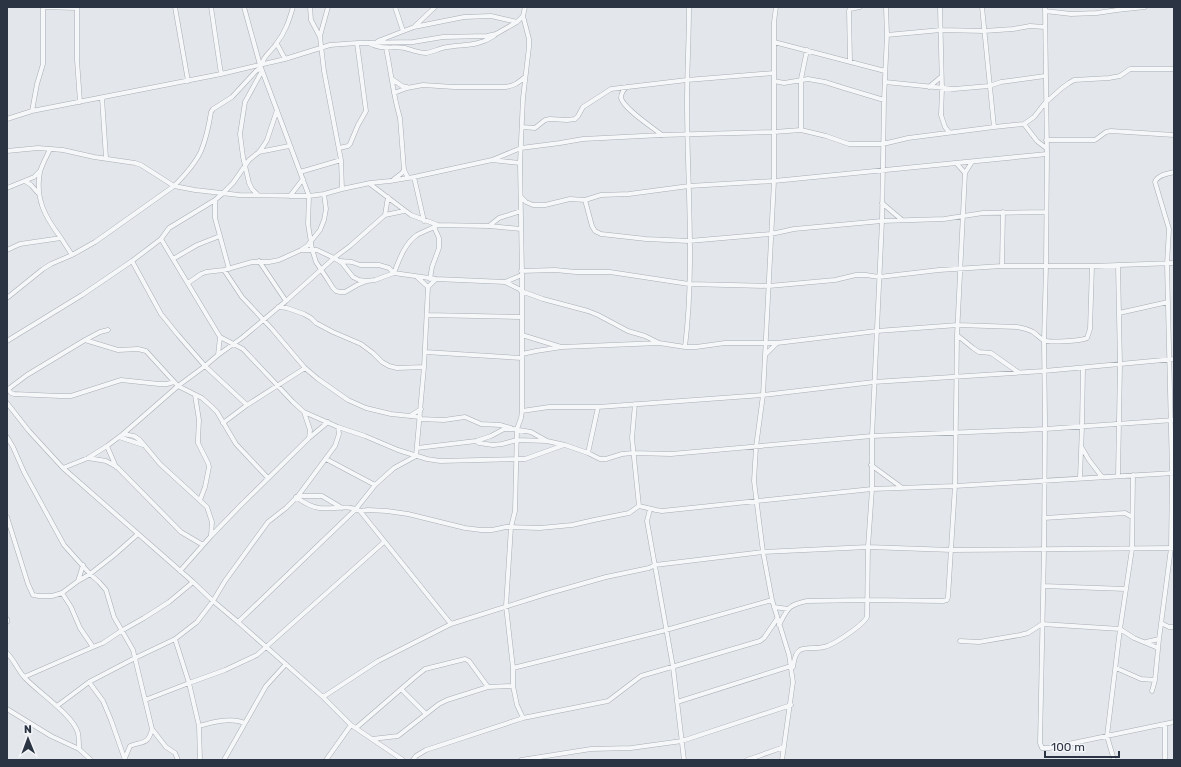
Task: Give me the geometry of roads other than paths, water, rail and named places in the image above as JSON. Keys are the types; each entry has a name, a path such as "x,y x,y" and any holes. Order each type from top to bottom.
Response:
{"street":[{"path":"32,111 37,84 44,64 43,7 77,8 76,60 80,102"},
{"path":"175,7 188,81"},
{"path":"211,7 221,74"},
{"path":"244,7 246,18 289,146 309,196 308,224 312,249 316,262 336,291 345,292 367,281"},
{"path":"258,195 249,183 244,166 240,134 243,109 262,67 263,60 276,44 288,24 293,7"},
{"path":"310,7 311,20 320,37"},
{"path":"328,7 320,37 324,71 341,160 342,189"},
{"path":"395,7 403,31"},
{"path":"414,27 435,7"},
{"path":"369,42 373,45 386,48 404,48 424,53 447,47 472,45 488,40 517,22 522,16 525,7"},
{"path":"683,347 686,340 689,284 687,80 689,7"},
{"path":"776,7 774,22 774,181 763,395 756,446 754,481 763,552 772,600 792,668 793,682 791,706 782,760"},
{"path":"850,61 850,9 860,7"},
{"path":"792,668 795,656 801,649 827,647 862,624 867,617 874,382 882,221 882,171 887,35 886,7"},
{"path":"940,7 942,77 941,115 945,128 949,132"},
{"path":"982,7 994,127"},
{"path":"1145,7 1097,13 1071,14 1045,9 1047,154 1044,341 1045,480 1040,743 1042,748 1049,748 1166,725 1174,722"},
{"path":"374,42 414,27 450,19 480,15 517,22"},
{"path":"522,16 529,39 523,98 520,163 522,411 521,418 515,429 517,440 515,510 511,527 506,606 513,668 513,686 517,705 523,718"},
{"path":"887,35 941,30 1013,29 1030,26 1045,27"},
{"path":"7,119 32,111 262,67 321,47 369,42 414,42 443,37 474,37 496,34"},
{"path":"774,42 885,71"},
{"path":"339,148 350,144 366,111 357,43"},
{"path":"276,44 285,59"},
{"path":"386,48 401,123 404,170 408,178"},
{"path":"801,130 801,80 806,50"},
{"path":"7,298 43,269 95,242 174,186 182,178 200,152 213,109 232,97 256,71 262,67"},
{"path":"7,151 38,148 63,150 135,163 142,165 174,186 195,190 239,196 309,196 370,183 414,177 492,160 521,148 560,143 583,138 801,130 826,136 849,144 883,144 908,138 949,132 1024,124 1034,117 1046,103 1069,82 1074,80 1120,76 1130,69 1174,69"},
{"path":"522,127 535,128 545,120 550,119 575,119 583,106 608,90 627,86 774,73"},
{"path":"885,82 929,86 942,89 967,89 989,86 1001,82 1045,76"},
{"path":"394,92 423,85 454,87 505,87 513,86 526,77"},
{"path":"929,86 942,77"},
{"path":"392,79 407,88"},
{"path":"774,81 784,82 808,79 825,82 884,100"},
{"path":"627,86 623,89 621,96 624,103 633,113 662,135"},
{"path":"102,98 106,158"},
{"path":"7,341 82,295 161,239 169,228 215,200 233,183 244,166 259,152 267,140 277,110"},
{"path":"1024,124 1037,141 1046,148"},
{"path":"1046,140 1095,140 1106,132 1111,131 1174,135"},
{"path":"259,152 289,146"},
{"path":"7,188 34,178 40,171 50,149"},
{"path":"521,197 526,202 533,205 544,205 570,199 585,200 601,195 629,194 689,186 774,181 1047,154"},
{"path":"300,172 341,160"},
{"path":"492,160 520,163"},
{"path":"779,625 788,609 797,603 807,601 947,600 952,550 955,486 958,326 964,172 972,162"},
{"path":"957,164 964,172"},
{"path":"390,181 402,174 404,170"},
{"path":"40,171 38,192 43,209 50,223 72,255"},
{"path":"1152,691 1155,680 1161,623 1173,548 1172,420 1167,264 1169,228 1155,180 1158,177 1174,172"},
{"path":"414,177 424,221"},
{"path":"290,196 303,179"},
{"path":"25,181 38,192"},
{"path":"370,183 404,211 436,226 489,226 521,229"},
{"path":"188,283 206,272 230,269 252,262 269,262 279,260 301,250 311,242 320,230 326,209 324,194"},
{"path":"385,215 388,197"},
{"path":"215,200 214,212 230,269"},
{"path":"585,200 592,226 595,231 601,234 622,237 689,241 771,234 794,229 882,221 944,219 983,213 1046,212"},
{"path":"882,203 903,221"},
{"path":"489,226 499,218 521,210"},
{"path":"63,468 88,458 123,434 178,386 234,344 286,301 385,215 404,211"},
{"path":"1002,266 1003,212"},
{"path":"394,273 407,245 417,235 436,226"},
{"path":"430,278 432,266 439,248 439,238 436,226"},
{"path":"173,259 197,245 220,236"},
{"path":"7,250 20,244 61,238"},
{"path":"161,239 220,337 243,349 304,412 338,427 416,456 440,461 525,458 565,445"},
{"path":"301,250 317,250 340,261 353,276 359,280 375,280 394,273 436,279 504,282 521,290 588,311 628,331 646,336 659,343"},
{"path":"132,261 161,314 205,366 247,405"},
{"path":"259,261 286,301"},
{"path":"340,261 352,262 360,265 380,265 389,268 394,273"},
{"path":"504,282 522,273 555,270 576,272 610,272 689,284 769,286 835,280 856,275 879,277 939,270 1002,266 1092,266 1174,263"},
{"path":"1118,265 1120,364 1118,476"},
{"path":"425,352 522,356 536,351 562,347 659,343 683,347 696,347 725,343 777,344 877,331 958,326 1025,328 1033,332 1044,341 1083,340 1087,338 1090,329 1092,266"},
{"path":"224,270 242,297 305,368 348,400 376,410 420,418 444,420 465,417 481,424 500,425 531,432 547,441"},
{"path":"418,277 428,287"},
{"path":"416,456 424,367 428,287 436,279"},
{"path":"1119,313 1168,302"},
{"path":"278,307 288,308 304,314 316,323 333,332 361,344 389,366 397,368 424,367"},
{"path":"427,315 521,317"},
{"path":"108,330 100,332 85,340 28,375 7,390 14,394 71,396 121,380 159,384 174,382"},
{"path":"522,335 562,347"},
{"path":"958,335 978,352 991,353 1019,373"},
{"path":"218,355 220,337"},
{"path":"85,340 118,350 138,349 146,351 178,386 202,398 217,412 236,444 268,478"},
{"path":"765,355 777,344"},
{"path":"522,411 549,407 598,407 763,395 874,382 1019,373 1174,359"},
{"path":"223,423 247,405 305,368"},
{"path":"1080,478 1083,368"},
{"path":"195,395 199,420 198,443 209,467 205,487 200,500"},
{"path":"635,404 632,438 640,506"},
{"path":"8,405 29,431 63,468 324,697 351,725 403,760"},
{"path":"588,453 598,407"},
{"path":"410,416 421,409"},
{"path":"304,412 310,430 309,438"},
{"path":"476,441 493,445 517,440 547,441 565,445 600,459 606,459 622,454 633,453 671,454 872,436 1045,429 1172,420"},
{"path":"180,571 211,536 268,478 309,438 328,422"},
{"path":"57,706 89,682 175,639 196,622 213,601 225,581 268,522 297,497 326,459 337,442 339,434 338,427"},
{"path":"417,448 476,441 504,430 515,429"},
{"path":"123,434 134,436 140,440 160,464 207,507 211,517 211,536"},
{"path":"7,437 24,472 64,545 106,590 114,617 121,631 132,647 152,729 166,747 175,753 178,760"},
{"path":"119,437 143,445"},
{"path":"107,446 117,467"},
{"path":"1082,448 1102,477"},
{"path":"238,622 358,510 375,485 394,468 416,456"},
{"path":"88,458 106,461 117,467 180,532 203,545"},
{"path":"326,459 375,485"},
{"path":"871,465 902,488"},
{"path":"297,497 302,502 317,508 387,511 408,514 465,528 481,530 511,527 540,528 572,525 629,513 640,506 662,511 872,488 955,486 1173,473"},
{"path":"1114,760 1107,736 1120,629 1132,549 1133,476"},
{"path":"297,497 322,496 342,508"},
{"path":"1125,513 1133,506"},
{"path":"650,509 647,521 673,667 684,760"},
{"path":"358,510 451,624"},
{"path":"1044,518 1125,513 1132,517"},
{"path":"7,517 28,584 33,595 39,596 52,596 62,593 90,574 138,534"},
{"path":"145,700 258,656 384,542"},
{"path":"324,697 378,661 451,624 506,606 599,579 655,566 763,552 868,547 952,550 1173,548"},
{"path":"78,581 83,565"},
{"path":"24,677 104,642 169,602 193,582"},
{"path":"1043,586 1126,589"},
{"path":"62,593 71,607 80,628 92,647"},
{"path":"513,668 666,630 772,600"},
{"path":"774,607 788,609"},
{"path":"413,760 416,756 426,750 523,718 608,700 641,676 760,641 764,638 777,619"},
{"path":"1161,623 1169,627 1174,627"},
{"path":"960,641 979,642 1020,635 1028,633 1042,624 1120,629 1134,638 1158,648"},
{"path":"175,639 189,683 199,726 200,760"},
{"path":"1145,642 1159,639"},
{"path":"7,653 15,661 24,677 70,719 78,732 79,749"},
{"path":"356,728 425,669 465,659 488,687"},
{"path":"224,760 266,686 286,664"},
{"path":"677,702 792,668"},
{"path":"1116,668 1141,678 1155,680"},
{"path":"89,682 103,701 125,759"},
{"path":"372,739 398,736 446,700 488,687 513,686"},
{"path":"401,689 426,714"},
{"path":"521,760 591,749 631,748 682,741 791,706"},
{"path":"7,709 51,736 79,749 91,760"},
{"path":"199,726 231,720 240,720 245,723"},
{"path":"326,760 351,725"},
{"path":"1165,760 1166,725"},
{"path":"125,759 130,746 147,741 150,737 152,729"},
{"path":"747,760 784,746"}]}
